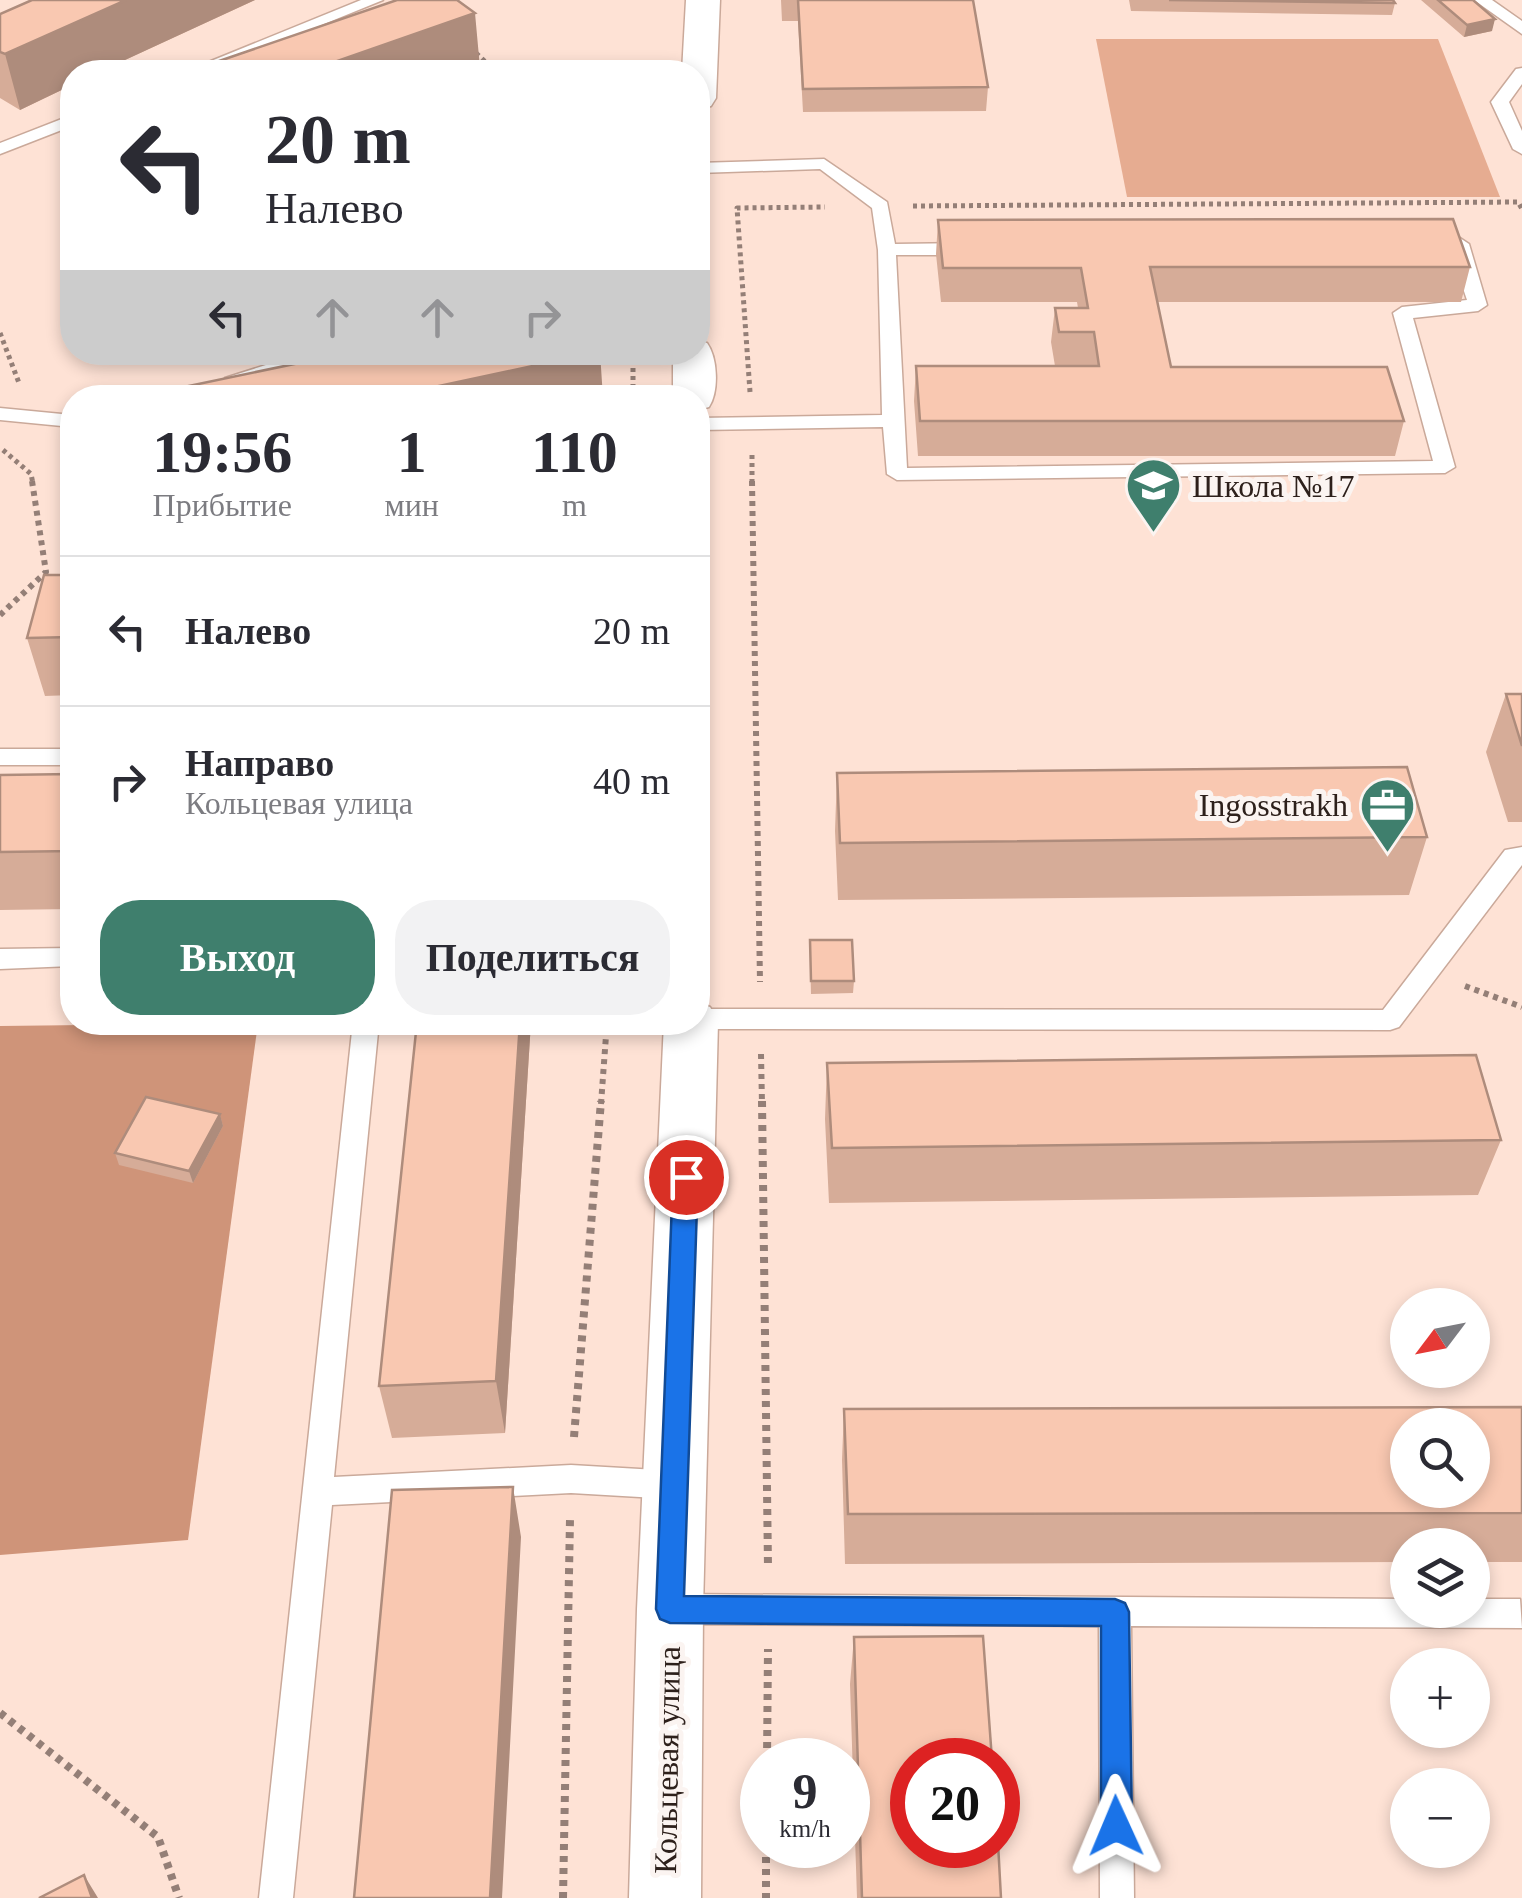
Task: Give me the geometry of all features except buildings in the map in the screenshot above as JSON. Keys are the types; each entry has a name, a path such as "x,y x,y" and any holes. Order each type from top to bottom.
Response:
{"street":[{"path":"700,60 703,0"},
{"name":"Кольцевая улица","path":"665,1898 674,1485 693,1035"}],"lane":[{"path":"222,60 375,0"},
{"path":"1482,0 1522,29"},
{"path":"1522,73 1500,102 1522,149"},
{"path":"0,148 60,125"},
{"path":"710,168 824,164 881,206 888,250 897,474 1445,467 1402,313 1478,305 1460,244 1441,244"},
{"path":"888,250 986,249"},
{"path":"219,382 283,365"},
{"path":"0,414 60,419"},
{"path":"710,424 892,421"},
{"path":"0,756 60,757"},
{"path":"710,1021 1390,1020 1514,856 1522,856"},
{"path":"0,959 60,957"},
{"path":"276,1898 365,1035"},
{"path":"316,1492 571,1480 674,1485"},
{"path":"670,1609 1520,1614"},
{"path":"1115,1612 1117,1898"}],"path":[{"path":"464,45 482,60"},
{"path":"767,1738 769,1608 751,424 737,208 1518,202 1522,209"},
{"path":"0,333 14,363 29,419"},
{"path":"0,447 31,474 46,572 0,614"},
{"path":"1426,972 1522,1007"},
{"path":"0,1713 158,1837 179,1898"},
{"path":"766,1868 766,1898"}],"shaded area":[{"path":"1096,39 1438,39 1500,197 1127,197"},
{"path":"60,1025 60,1035 256,1035 188,1540 0,1555 0,1026"}],"place":[{"name":"Школа №17","path":"1153,535"},
{"name":"Ingosstrakh","path":"1387,854"}],"route":[{"path":"686,1177 670,1609 1115,1612 1116,1826"}]}
